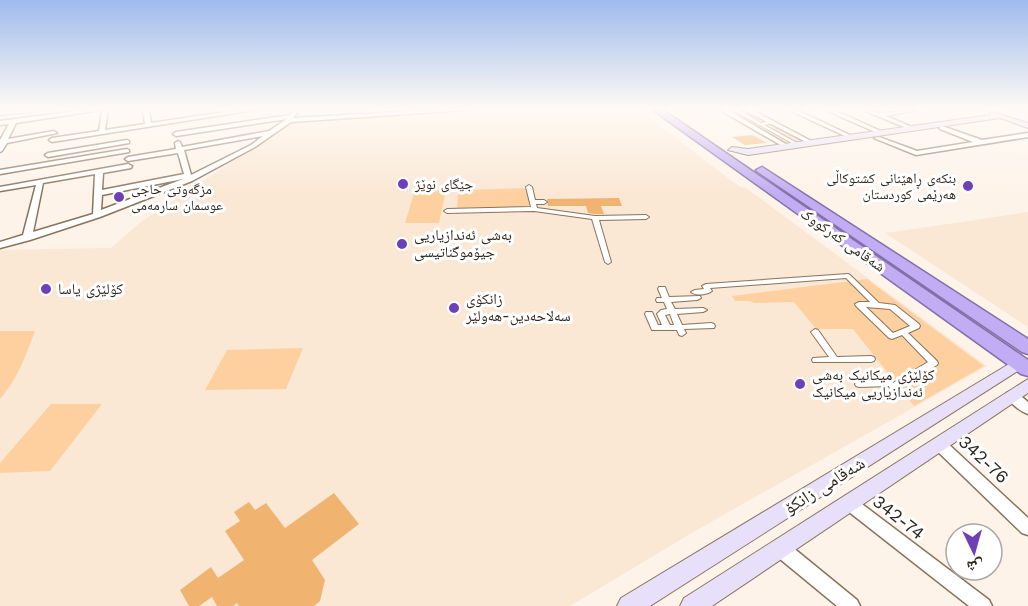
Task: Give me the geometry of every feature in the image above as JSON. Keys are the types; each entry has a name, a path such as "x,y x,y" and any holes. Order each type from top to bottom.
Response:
{"highway":[{"name":"شەقامی کەرکووک","path":"697,138 812,219 1025,360"},
{"name":"شەقامی کەرکووک","path":"714,138 831,216 1025,360"},
{"path":"812,219 818,215 831,216"}],"main road":[{"path":"732,150 744,152 843,138"},
{"path":"750,162 749,159 756,155 860,138"},
{"name":"شەقامی زانکۆ","path":"644,602 1025,360"},
{"name":"شەقامی زانکۆ","path":"705,603 780,548 1020,391"}],"street":[{"path":"0,150 2,141 37,138"},
{"path":"46,165 53,138"},
{"path":"127,138 128,187"},
{"path":"177,138 189,177"},
{"path":"0,172 46,165 128,159 240,138"},
{"path":"0,245 97,215 237,156 264,138"},
{"path":"772,138 786,146"},
{"path":"787,138 799,145"},
{"path":"803,138 812,143"},
{"path":"887,138 916,153 1006,138"},
{"path":"971,138 981,142"},
{"path":"230,140 237,156"},
{"path":"48,155 127,142"},
{"path":"3,189 99,172 128,159"},
{"path":"3,189 12,170"},
{"path":"97,215 99,172"},
{"path":"98,192 189,177"},
{"path":"27,238 40,182"},
{"path":"529,187 533,206"},
{"path":"533,206 544,202"},
{"path":"447,211 533,206 595,218 646,217"},
{"path":"595,218 608,262"},
{"path":"663,299 696,295 708,291 706,286 848,276 877,305"},
{"path":"662,289 663,299 672,311 680,330"},
{"path":"859,304 877,305 892,307 916,326 892,336 859,304"},
{"path":"667,327 662,314 672,311 703,310"},
{"path":"649,314 653,326 680,330 711,326"},
{"path":"815,332 835,360"},
{"path":"859,384 891,385 934,363 903,332"},
{"path":"816,360 871,359"},
{"path":"1020,391 1028,409"},
{"name":"342-76","path":"939,444 1028,528"},
{"name":"342-74","path":"849,503 983,606"},
{"path":"780,548 851,606"}],"shaded area":[{"name":"زانکۆی سەلاحەدین-هەولێر","path":"267,138 676,138 987,366 695,531 570,606 0,606 0,250 111,248 141,222"},
{"path":"776,138 804,140 784,143"},
{"path":"527,188 530,207 457,208 458,195 464,190"},
{"path":"415,190 446,190 439,223 405,223"},
{"path":"1028,212 1028,327 885,233 969,221"},
{"path":"867,279 984,366 914,406 853,329 816,329 794,302 754,303 735,301 732,296"},
{"path":"0,331 35,331 16,375 0,399"},
{"path":"303,348 286,389 205,390 227,350"},
{"path":"51,404 102,404 50,471 0,473 0,463"}],"building":[{"path":"734,138 759,138 767,143 745,145"},
{"path":"619,198 622,206 601,206 604,214 588,213 586,206 548,206 547,199"},
{"path":"334,493 359,524 312,560 325,580 320,601 314,606 239,606 237,603 233,606 217,606 212,597 199,606 189,606 180,590 211,567 218,578 244,560 225,531 240,521 234,512 249,502 255,510 266,503 285,528"}],"place":[{"name":"جێگای نوێژ","path":"403,184"},
{"name":"بنکەی ڕاهێنانی کشتوکاڵی هەرێمی کوردستان","path":"968,186"},
{"name":"مزگەوتی حاجی عوسمان سارمەمی","path":"119,197"},
{"name":"بەشی ئەندازیاریی جیۆموگناتیسی","path":"402,244"},
{"name":"کۆلێژی یاسا","path":"46,289"},
{"name":"زانکۆی سەلاحەدین-هەولێر","path":"454,308"},
{"name":"کۆلێژی میکانیک بەشی ئەندازیاریی میکانیک","path":"800,384"}]}
